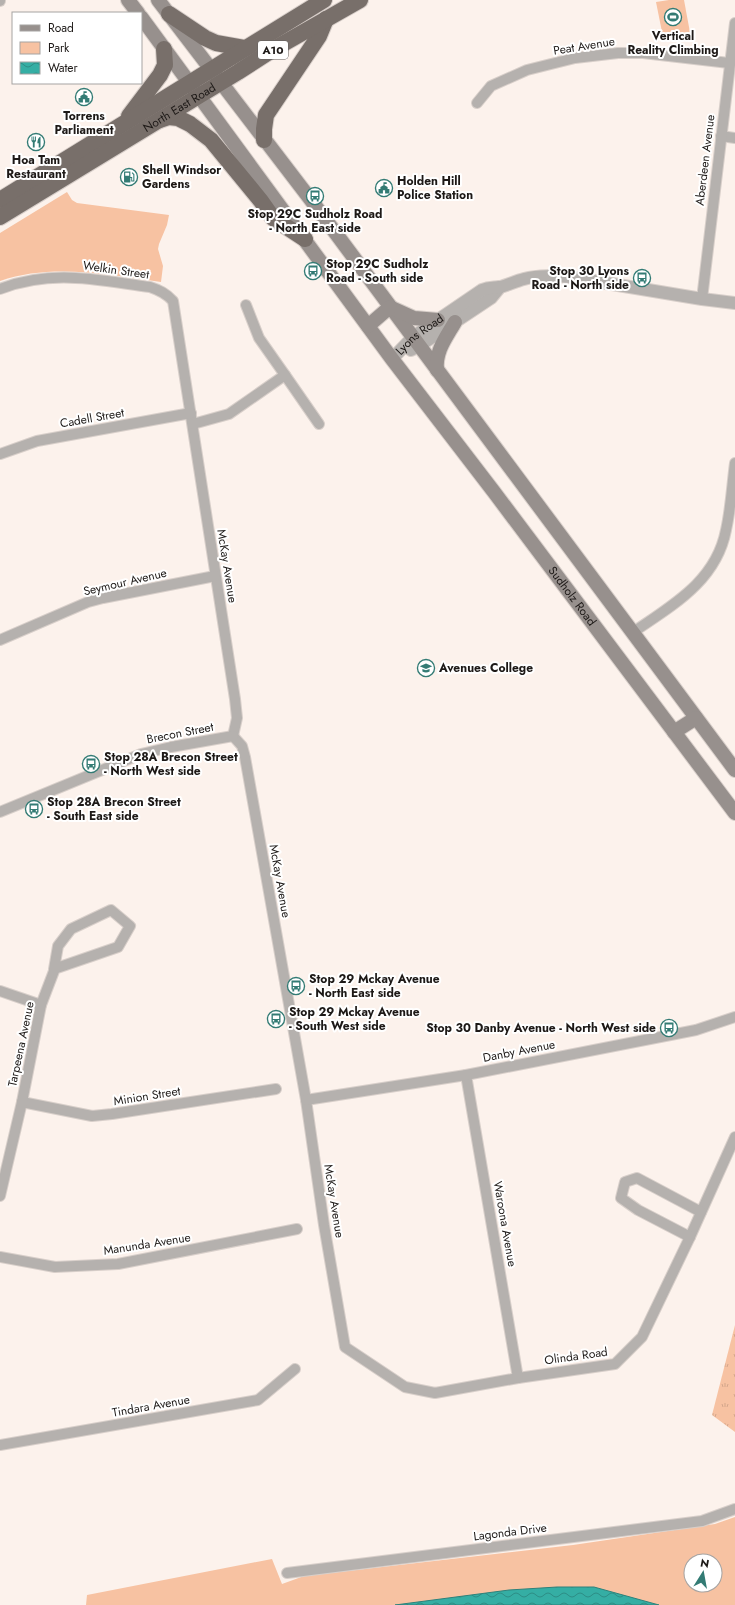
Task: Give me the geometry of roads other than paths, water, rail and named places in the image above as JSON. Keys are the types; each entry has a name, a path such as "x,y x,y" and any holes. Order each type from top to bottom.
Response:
{"highway":[{"name":"North East Road","path":"0,200 324,0"},
{"name":"North East Road","path":"0,217 272,50 360,0"},
{"path":"169,14 204,38 216,43 244,48"},
{"path":"264,140 266,116 319,36 326,19"},
{"path":"122,125 160,75 165,65 164,49"},
{"path":"159,120 169,117 178,118 190,124 211,140 273,218 305,239"}],"main road":[{"path":"128,0 137,12"},
{"path":"158,0 314,204 735,770"},
{"path":"142,18 189,83"},
{"name":"Sudholz Road","path":"189,83 392,359 494,492 735,813"},
{"path":"390,306 414,318 438,320"},
{"path":"368,326 390,306"},
{"path":"437,370 436,360 439,350 455,322"},
{"path":"674,732 696,718"}],"street":[{"name":"Aberdeen Avenue","path":"702,300 735,23"},
{"name":"Peat Avenue","path":"477,103 492,86 527,70 575,58 618,53 643,53 729,64"},
{"path":"721,136 735,138"},
{"name":"Lyons Road","path":"416,342 438,320 482,290 490,287 500,287 524,279 556,276 589,280 702,300 735,303"},
{"name":"Welkin Street","path":"0,289 17,282 50,277 77,277 150,287 160,290 168,295 173,301 192,418"},
{"name":"Lyons Road","path":"392,359 416,342 455,322 491,298 500,287"},
{"path":"246,305 259,338 319,424"},
{"name":"Cadell Street","path":"0,454 37,441 229,414 285,374"},
{"name":"McKay Avenue","path":"192,418 235,699 237,718 233,736 242,746 245,757 306,1100 324,1225 345,1347"},
{"path":"632,633 687,594 706,574 721,546 726,531 735,463"},
{"name":"Seymour Avenue","path":"0,640 88,602 215,576"},
{"name":"Brecon Street","path":"0,812 141,754 233,736"},
{"name":"Tarpeena Avenue","path":"0,1196 42,1006 54,969 58,946 71,929 111,910 130,926 118,947 54,969"},
{"path":"0,991 42,1006"},
{"name":"Danby Avenue","path":"306,1100 466,1075 696,1030 735,1016"},
{"name":"Waroona Avenue","path":"466,1075 518,1378"},
{"name":"Minion Street","path":"22,1102 92,1116 276,1089"},
{"name":"Olinda Road","path":"345,1347 405,1387 435,1393 518,1378 615,1364 642,1337 735,1138"},
{"path":"690,1237 638,1210 621,1198 625,1182 637,1178 701,1212"},
{"name":"Manunda Avenue","path":"0,1257 55,1267 118,1264 297,1229"},
{"name":"Tindara Avenue","path":"0,1445 258,1400 296,1368"},
{"name":"Lagonda Drive","path":"287,1573 702,1521 735,1509"}],"water":[{"path":"557,1587 594,1587 659,1605 395,1605 509,1590"}],"place":[{"name":"Vertical Reality Climbing","path":"673,17"},
{"name":"Torrens Parliament","path":"84,97"},
{"name":"Hoa Tam Restaurant","path":"36,142"},
{"name":"Shell Windsor Gardens","path":"129,177"},
{"name":"Holden Hill Police Station","path":"384,188"},
{"name":"Stop 29C Sudholz Road - North East side","path":"315,196"},
{"name":"Stop 29C Sudholz Road - South side","path":"313,271"},
{"name":"Stop 30 Lyons Road - North side","path":"642,278"},
{"name":"Avenues College","path":"426,668"},
{"name":"Stop 28A Brecon Street - North West side","path":"91,764"},
{"name":"Stop 28A Brecon Street - South East side","path":"34,809"},
{"name":"Stop 29 Mckay Avenue - North East side","path":"296,986"},
{"name":"Stop 29 Mckay Avenue - South West side","path":"276,1019"},
{"name":"Stop 30 Danby Avenue - North West side","path":"669,1028"}]}
